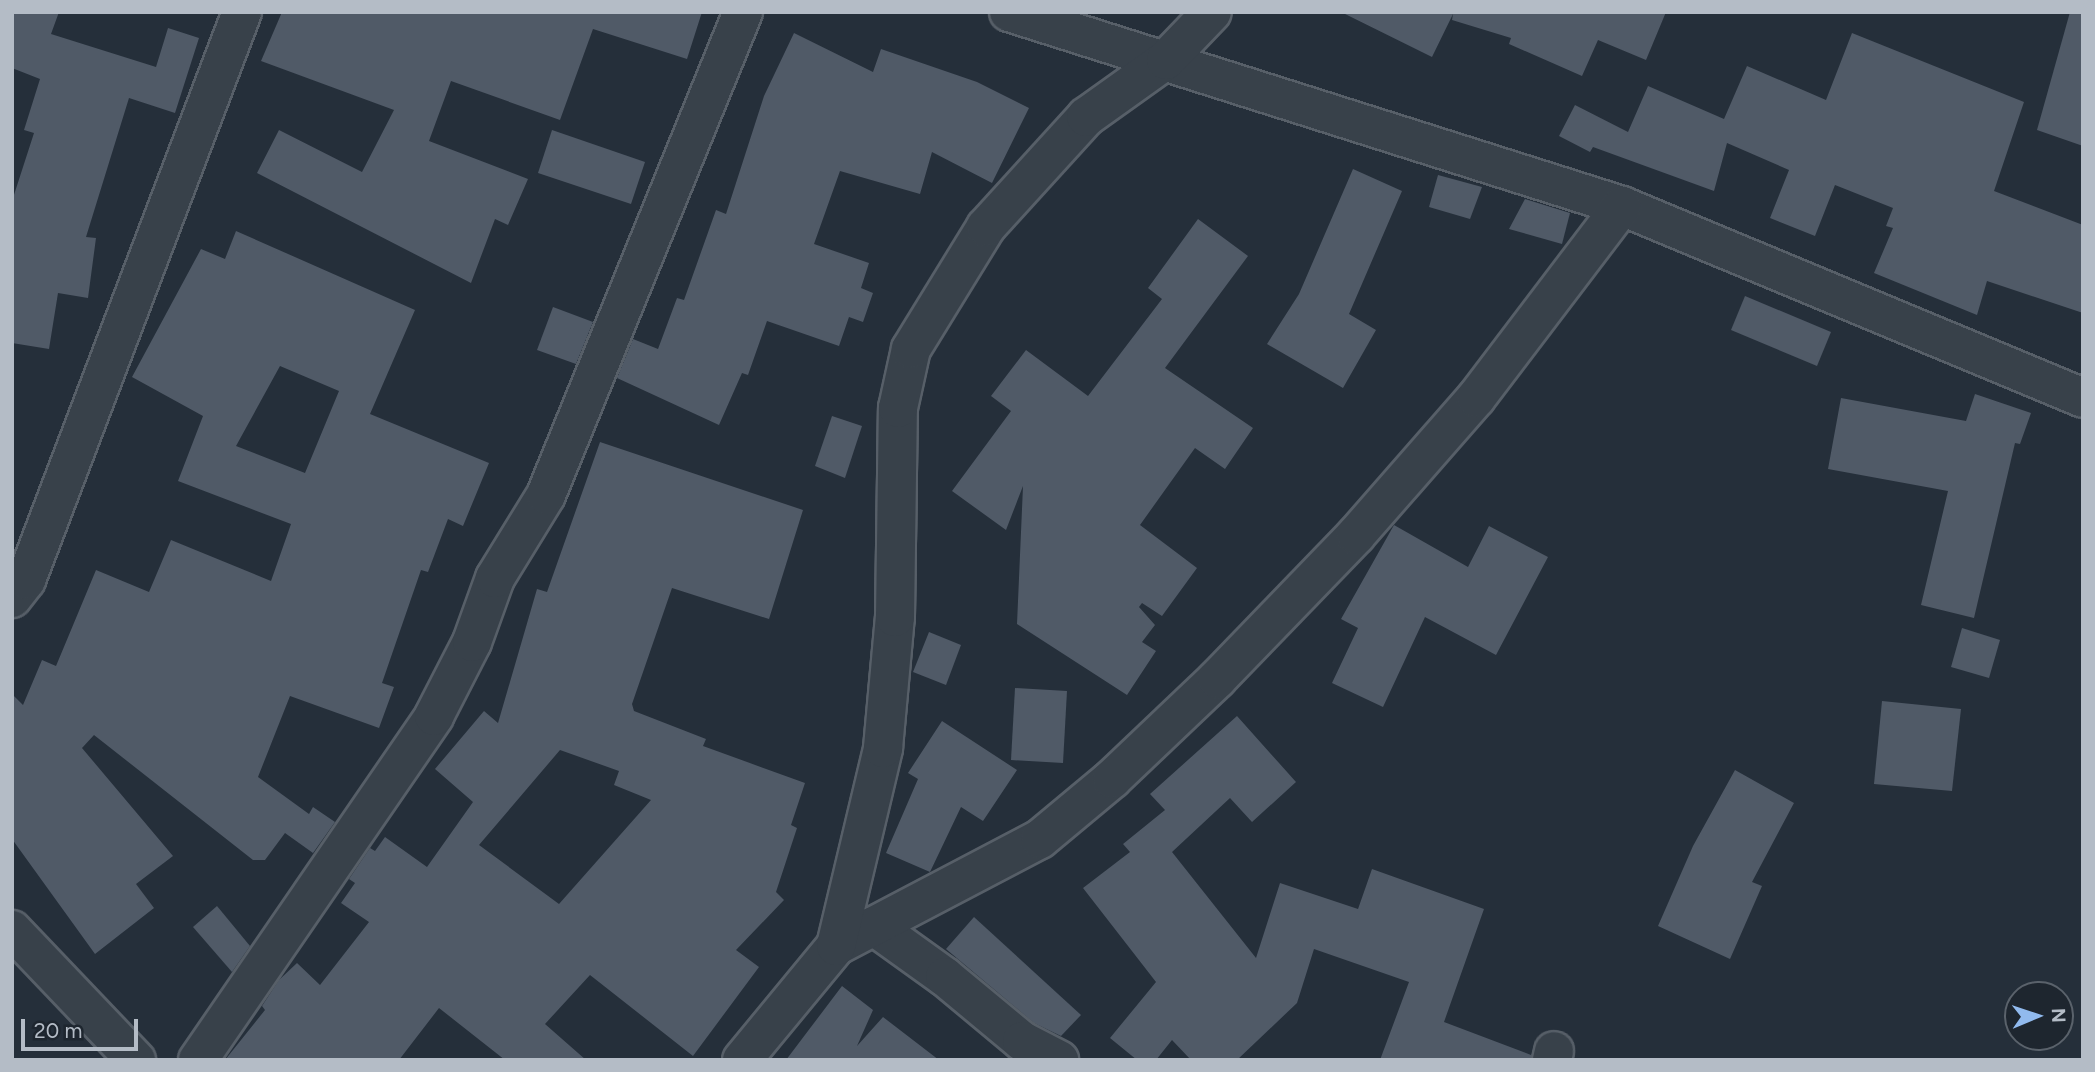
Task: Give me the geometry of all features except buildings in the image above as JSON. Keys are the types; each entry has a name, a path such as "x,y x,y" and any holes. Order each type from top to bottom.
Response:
{"street":[{"path":"12,598 26,580 242,12"},
{"path":"198,1060 440,703 472,642 495,578 546,495 743,12"},
{"path":"1009,12 1622,206 2083,398"},
{"path":"836,946 883,748 895,617 898,408 911,349 986,227 1086,117 1166,60 1212,12"},
{"path":"742,1060 836,946 1040,839 1112,779 1217,679 1356,535 1476,398 1622,206"},
{"path":"874,926 945,976 1022,1041 1059,1060"},
{"path":"12,930 136,1060"}]}
